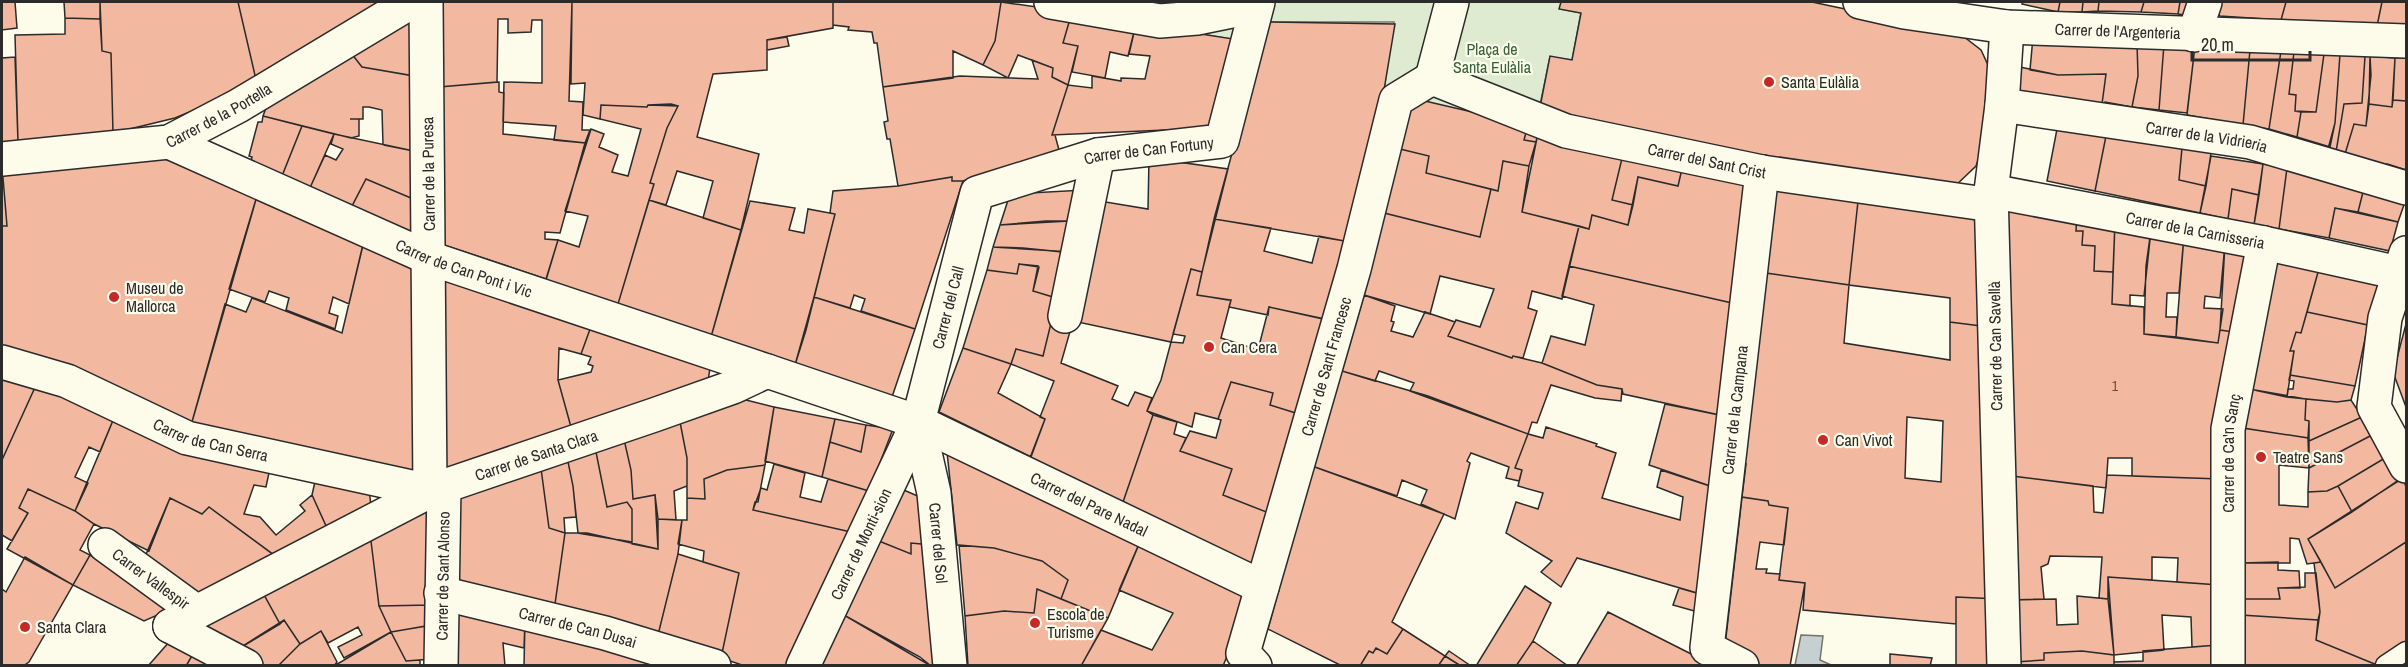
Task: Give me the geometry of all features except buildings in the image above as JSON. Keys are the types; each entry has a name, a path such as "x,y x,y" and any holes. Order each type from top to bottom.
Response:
{"street":[{"name":"Carrer de la Portella","path":"2,159 169,142 238,106 411,2"},
{"name":"Carrer de la Puresa","path":"426,2 429,258 437,489"},
{"path":"1051,2 1160,21 1197,18 1257,4"},
{"path":"1432,78 1452,2"},
{"name":"Carrer de l'Argenteria","path":"1860,2 1904,12 2007,27 2406,41"},
{"path":"2194,35 2205,2"},
{"name":"Carrer de Can Fortuny","path":"977,193 1098,155 1222,141 1257,4"},
{"name":"Carrer de Can Savellà","path":"2004,666 1991,198 2002,105 2007,27"},
{"name":"Carrer del Sant Crist","path":"1432,78 1566,131 1762,172 1991,198"},
{"name":"Carrer de Sant Francesc","path":"1255,666 1242,653 1354,268 1396,100 1432,78"},
{"name":"Carrer de la Vidrieria","path":"2002,105 2250,142 2406,188"},
{"name":"Carrer de Can Pont i Vic","path":"169,142 429,258 767,371"},
{"path":"1065,316 1098,155"},
{"name":"Carrer de la Campana","path":"1742,666 1707,648 1762,172"},
{"name":"Carrer del Call","path":"918,422 977,193"},
{"name":"Carrer de la Carnisseria","path":"1991,198 2264,243 2403,263"},
{"name":"Carrer de Ca'n Sanç","path":"2228,666 2228,429 2264,243"},
{"path":"2403,263 2385,318 2374,407 2406,466"},
{"name":"Carrer de Can Serra","path":"2,362 67,381 187,438 437,489"},
{"path":"767,371 918,422"},
{"name":"Carrer de Santa Clara","path":"184,619 437,489 733,387 767,371"},
{"name":"Carrer del Pare Nadal","path":"918,422 1262,587"},
{"name":"Carrer de Monti-sion","path":"803,666 918,422"},
{"name":"Carrer del Sol","path":"918,422 934,493 950,666"},
{"name":"Carrer de Sant Alonso","path":"437,489 441,666"},
{"name":"Carrer Vallespir","path":"105,545 184,619 246,666"},
{"name":"Carrer de Can Dusai","path":"441,593 605,633 714,666"}],"lane":[{"path":"2385,665 2406,651"}],"green space":[{"name":"Plaça de Santa Eulàlia","path":"1561,2 1560,9 1581,13 1572,60 1550,57 1537,119 1382,103 1394,22 1269,22 1249,42 1183,31 1181,3"}],"shaded area":[{"path":"1801,635 1823,636 1820,660 1831,665 1795,665"}],"place":[{"name":"Santa Eulàlia","path":"1769,82"},
{"name":"Museu de Mallorca","path":"114,297"},
{"name":"Can Cera","path":"1209,347"},
{"name":"Can Vivot","path":"1823,440"},
{"name":"Teatre Sans","path":"2261,457"},
{"name":"Escola de Turisme","path":"1035,623"},
{"name":"Santa Clara","path":"25,627"}]}
